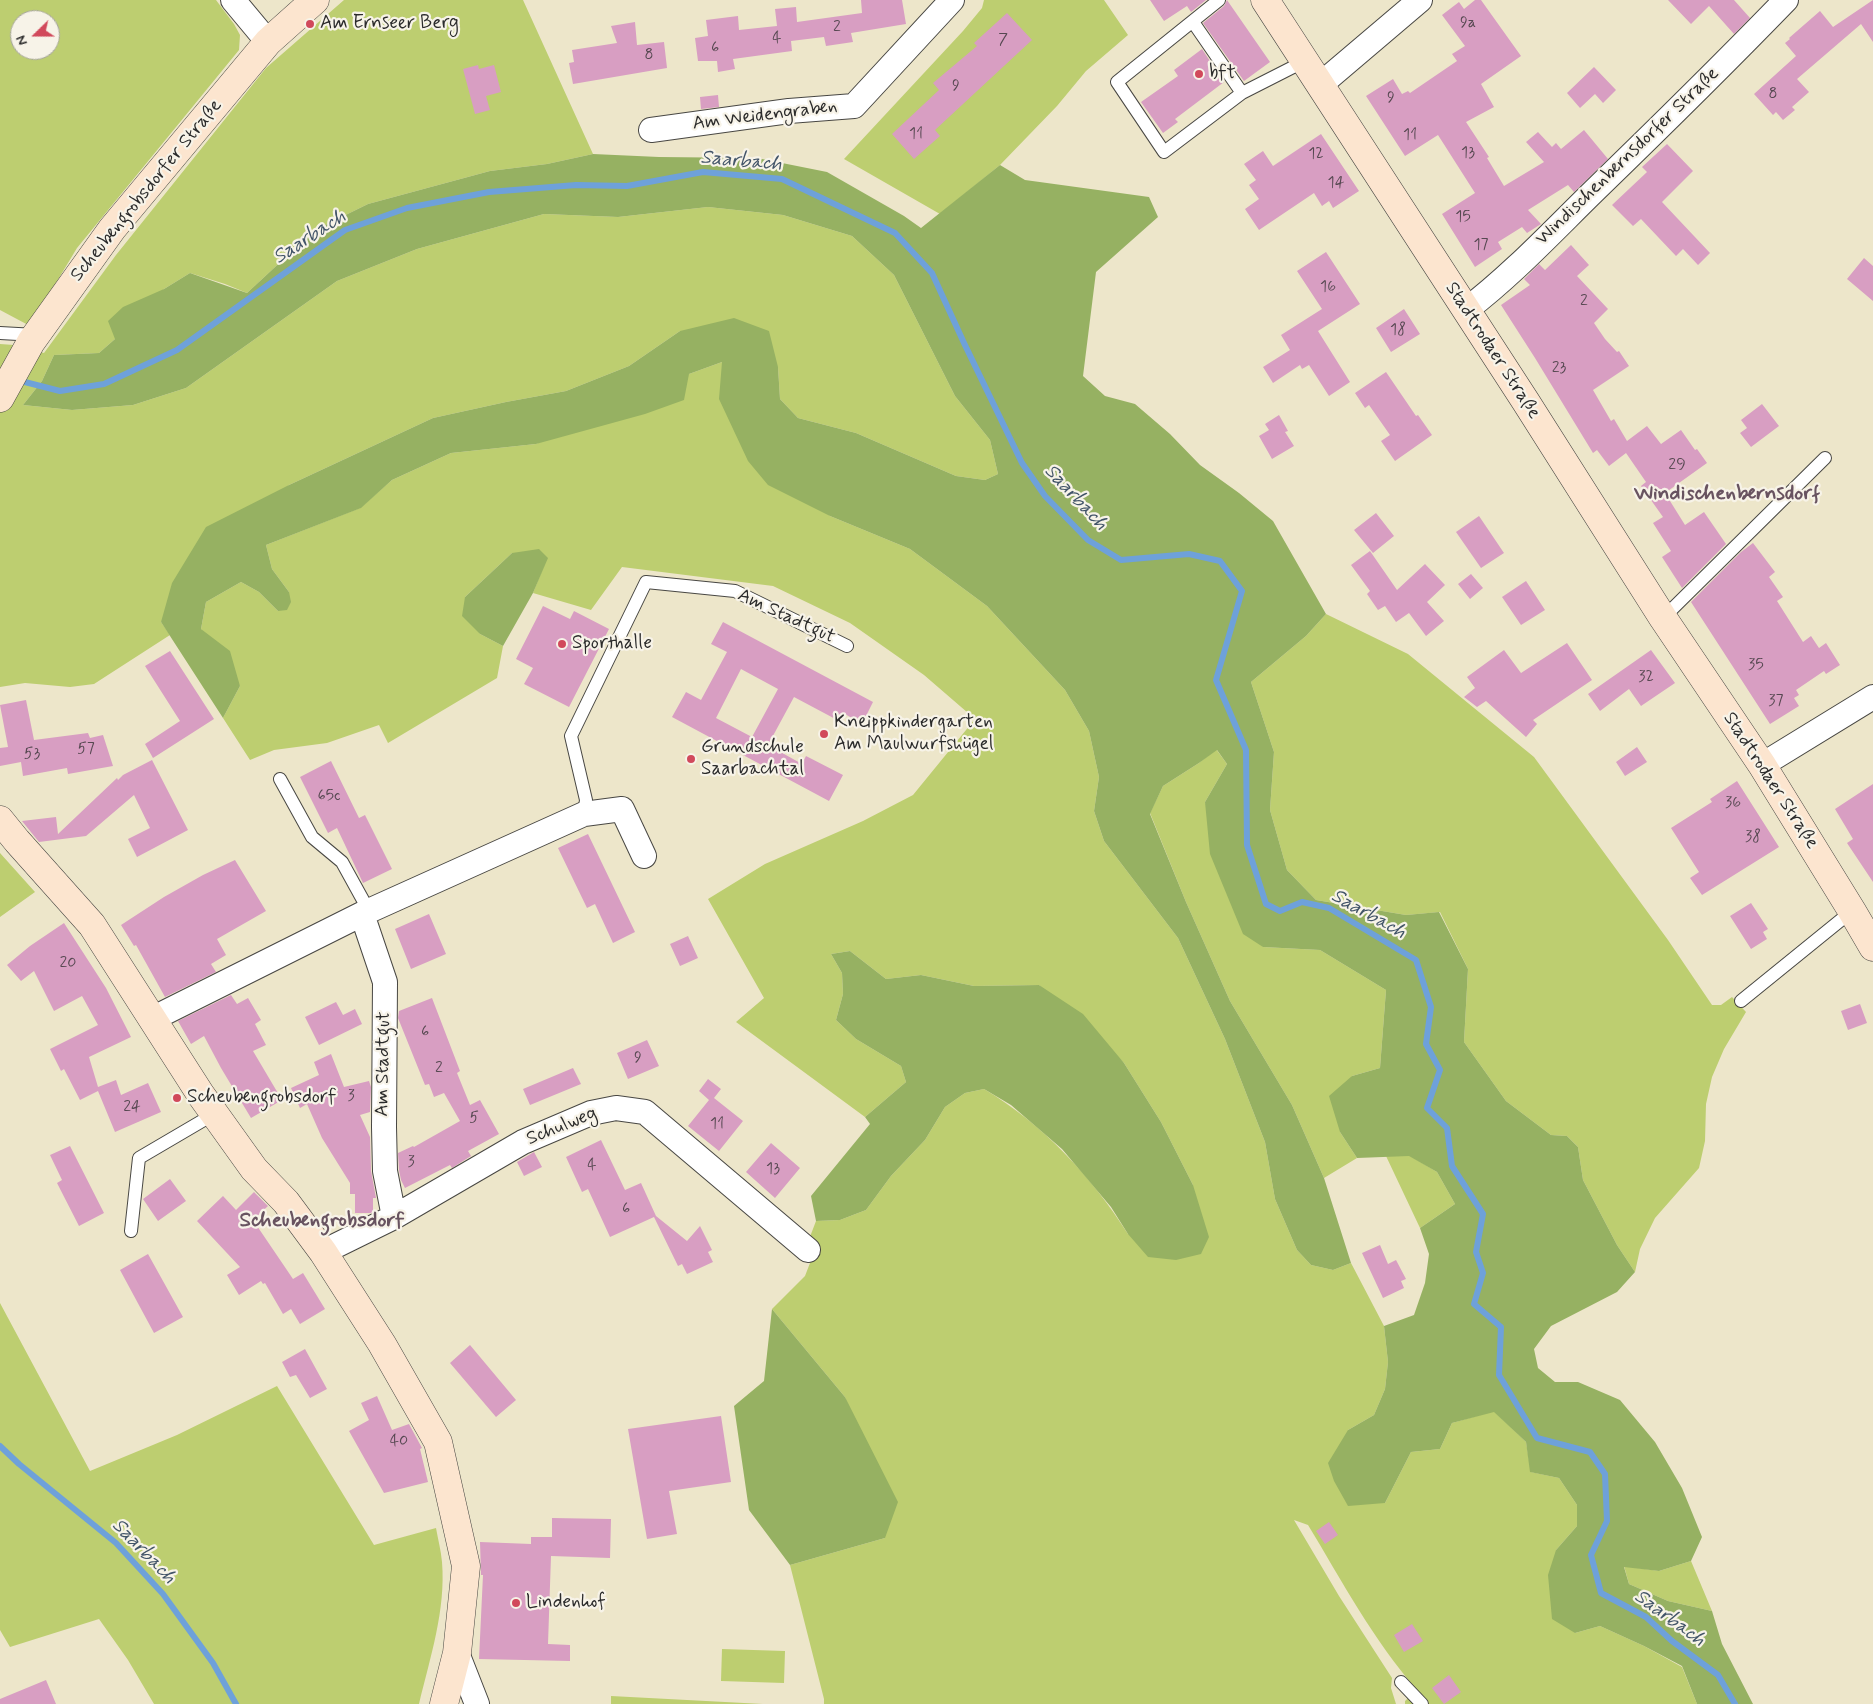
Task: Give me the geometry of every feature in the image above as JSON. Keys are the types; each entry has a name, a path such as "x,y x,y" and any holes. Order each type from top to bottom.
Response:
{"main road":[{"name":"Scheubengrobsdorfer Straße","path":"0,398 34,339 112,229 268,42 315,0"},
{"name":"Stadtrodaer Straße","path":"1265,0 1663,618 1762,765 1873,947"},
{"path":"0,820 92,925 214,1114 254,1169 286,1202 323,1252 382,1344 438,1442 466,1566 457,1653 444,1704"}],"street":[{"path":"233,0 268,42"},
{"name":"Am Weidengraben","path":"651,130 789,111 854,106 952,0"},
{"path":"1320,85 1420,0"},
{"name":"Windischenbernsdorfer Straße","path":"1466,310 1490,292 1723,65 1786,0"},
{"path":"1762,765 1873,697"},
{"path":"152,1019 365,913 584,814 622,810 644,856"},
{"name":"Am Stadtgut","path":"365,913 385,982 385,1171 394,1217"},
{"name":"Schulweg","path":"323,1252 394,1217 523,1142 591,1113 616,1108 645,1112 808,1250"},
{"path":"457,1653 477,1704"}],"lane":[{"path":"1219,0 1117,82 1164,152 1242,93 1305,61"},
{"path":"1193,22 1242,93"},
{"path":"0,333 34,339"},
{"path":"1663,618 1825,458"},
{"name":"Am Stadtgut","path":"584,814 586,800 571,736 646,582 734,591 847,646"},
{"path":"280,779 312,837 342,862 365,913"},
{"path":"1741,1001 1852,911"},
{"path":"131,1230 139,1158 214,1114"},
{"path":"1401,1682 1422,1704"}],"green space":[{"path":"0,0 216,0 240,35 239,50 77,248 30,326 0,310"},
{"path":"344,0 523,0 593,154 547,164 490,171 368,204 315,230 247,293 190,273 164,289 99,353 54,355 42,381 23,405 72,410 133,405 186,388 337,281 417,249 544,214 618,217 708,207 783,215 852,236 894,275 955,396 990,440 998,474 985,480 956,476 856,433 798,418 780,399 778,367 680,331 629,366 566,391 433,418 289,485 161,622 170,635 94,684 70,687 25,683 0,687 0,344 14,345 44,353 116,255 266,68"},
{"path":"984,0 1104,0 1128,35 1086,71 1057,106 1000,165 940,214 844,159 963,31 982,8"},
{"path":"593,154 757,158 827,172 904,216 921,228 1000,165 1025,180 1149,197 1158,217 1096,272 1083,376 1105,396 1135,404 1170,434 1200,465 1239,493 1273,521 1326,614 1306,636 1251,682 1274,752 1270,810 1287,870 1316,900 1406,915 1439,912 1468,969 1464,1042 1506,1101 1551,1135 1567,1136 1578,1147 1583,1180 1617,1245 1635,1272 1617,1292 1551,1326 1534,1349 1538,1368 1555,1382 1578,1382 1620,1400 1655,1442 1682,1488 1702,1537 1691,1561 1659,1571 1624,1567 1629,1584 1668,1601 1712,1611 1722,1644 1753,1704 1697,1704 1682,1666 1600,1626 1575,1633 1552,1619 1548,1575 1556,1550 1577,1526 1577,1505 1559,1478 1530,1472 1526,1442 1494,1412 1452,1423 1440,1449 1411,1452 1385,1503 1348,1506 1334,1481 1328,1463 1348,1430 1374,1415 1385,1389 1388,1362 1384,1326 1414,1315 1425,1283 1429,1254 1420,1228 1455,1204 1437,1172 1409,1156 1357,1158 1340,1132 1329,1096 1352,1076 1380,1068 1386,990 1320,950 1263,947 1243,934 1210,854 1205,802 1227,764 1217,750 1163,786 1150,814 1186,902 1230,1001 1292,1105 1324,1178 1351,1263 1333,1270 1311,1265 1297,1250 1275,1199 1265,1142 1225,1039 1178,938 1104,841 1094,811 1099,777 1089,731 1065,690 987,606 910,549 830,516 768,485 748,461 719,399 722,362 689,374 684,400 645,414 536,444 451,453 392,480 361,508 266,545 272,569 289,592 291,602 287,610 278,611 259,592 241,582 206,602 201,629 230,651 240,686 223,718 161,622 172,583 206,527 289,485 433,418 566,391 629,366 680,331 734,318 769,331 778,367 780,399 798,418 856,433 956,476 985,480 998,474 990,440 955,396 894,275 852,236 783,215 708,207 618,217 544,214 417,249 337,281 186,388 133,405 72,410 23,405 42,381 54,355 99,353 115,339 108,321 123,307 164,289 190,273 247,293 315,230 368,204 490,171 547,164"},
{"path":"722,362 830,516 910,549 987,606 1065,690 1089,731 1099,777 1094,811 1104,841 1178,938 1225,1039 1265,1142 1275,1199 1297,1250 1311,1265 1333,1270 1351,1263 1384,1326 1388,1362 1385,1389 1374,1415 1348,1430 1385,1503 1411,1452 1440,1449 1452,1423 1494,1411 1526,1442 1531,1472 1559,1478 1577,1505 1577,1526 1556,1550 1575,1633 1600,1626 1644,1646 1682,1667 1697,1704 1405,1704 1405,1701 1417,1690 1372,1631 1308,1525 1294,1520 1339,1596 1392,1678 1391,1688 1396,1704 824,1704 790,1565 885,1538 845,1397 772,1309 805,1276 810,1263 808,1242 816,1221 840,1220 866,1210 891,1176 925,1140 945,1107 965,1093 984,1089 1026,1118 1064,1153 1098,1192 1128,1234 1193,1185 1161,1122 1124,1063 1039,985 974,986 921,975 886,979 850,951 831,954 842,973 843,994 836,1020 856,1039 901,1066 906,1082 865,1117 736,1022 764,998 708,899 765,864 863,821 913,795 975,719 924,675 850,623 773,586 622,567 591,610 533,593 547,558 512,553 465,597 480,634 503,646 497,678 388,743 379,725 327,743 274,750 250,760 223,718 240,686 201,629 206,602 241,582 259,592 278,611 289,592 272,569 266,545 360,508 392,480 451,453 536,444 689,374"},
{"path":"539,549 548,558 533,593 503,646 480,634 462,616 465,597 512,553"},
{"path":"1326,614 1408,654 1534,757 1668,940 1712,1005 1721,1005 1732,997 1746,1012 1724,1049 1712,1077 1706,1104 1705,1141 1699,1168 1655,1218 1640,1249 1635,1272 1617,1245 1583,1180 1578,1147 1567,1136 1551,1135 1506,1101 1464,1042 1468,969 1440,912 1406,915 1316,900 1287,870 1270,810 1274,752 1251,682 1306,636"},
{"path":"1216,749 1227,764 1205,802 1263,947 1320,950 1386,990 1380,1068 1352,1076 1340,1132 1357,1158 1324,1178 1292,1105 1230,1001 1186,902 1150,813 1163,786 1199,763"},
{"path":"0,853 35,892 0,917"},
{"path":"850,951 886,979 921,975 974,986 1039,985 1083,1014 1124,1063 1161,1122 1193,1185 1209,1237 1201,1254 1176,1260 1148,1257 1128,1234 1111,1207 1062,1149 1011,1105 984,1089 965,1093 945,1107 925,1140 891,1176 866,1210 840,1220 816,1221 811,1196 870,1124 865,1117 906,1082 901,1066 856,1039 836,1020 843,994 842,973 831,954"},
{"path":"1409,1155 1437,1172 1455,1204 1420,1228 1386,1156"},
{"path":"0,1303 90,1471 177,1435 277,1386 374,1545 436,1528 442,1562 442,1598 436,1634 419,1704 154,1704 128,1660 99,1619 10,1647 0,1630"},
{"path":"772,1309 845,1397 898,1502 885,1538 790,1565 749,1510 734,1406 764,1381"},
{"path":"1691,1561 1712,1611 1668,1601 1629,1584 1624,1566 1659,1571"},
{"path":"722,1649 785,1651 784,1683 721,1681"},
{"path":"611,1696 763,1704 611,1704"}],"building":[{"path":"861,0 902,0 906,24 851,33 853,42 826,46 824,37 791,41 792,51 733,59 735,69 718,72 717,61 698,61 695,38 708,36 706,20 738,16 739,30 777,26 775,9 796,7 797,22 862,13"},
{"path":"1150,0 1206,0 1191,12 1187,6 1164,21"},
{"path":"1227,0 1270,62 1244,81 1203,23 1224,6"},
{"path":"1475,0 1481,0 1521,56 1481,84 1494,107 1466,122 1489,157 1487,158 1504,186 1544,162 1526,142 1538,132 1552,147 1556,143 1561,149 1584,130 1608,159 1574,192 1568,185 1528,210 1541,224 1527,233 1522,227 1498,242 1502,249 1475,267 1442,214 1475,193 1438,135 1405,156 1366,96 1393,79 1402,94 1408,91 1410,93 1457,61 1452,54 1465,46 1442,15 1459,2 1464,9"},
{"path":"1668,0 1734,0 1750,18 1734,34 1709,6 1691,24"},
{"path":"1873,0 1873,42 1861,24 1797,79 1809,92 1792,107 1795,110 1783,120 1776,112 1773,115 1754,94 1796,56 1785,43 1789,38 1820,11 1833,27"},
{"path":"1007,13 1032,40 935,130 940,136 914,159 892,134 939,90 933,83 977,46 974,43"},
{"path":"635,22 637,45 664,42 667,68 573,84 569,63 574,62 572,50 617,43 611,26"},
{"path":"1202,49 1224,82 1175,119 1178,122 1163,133 1141,102 1178,76 1174,70"},
{"path":"478,65 479,69 494,65 501,92 486,96 490,110 475,114 463,69"},
{"path":"1594,67 1616,90 1603,103 1595,94 1580,108 1567,93"},
{"path":"718,95 719,107 701,109 700,97"},
{"path":"1321,134 1359,191 1333,208 1329,201 1322,206 1314,193 1259,230 1245,209 1259,199 1249,185 1256,180 1244,164 1263,151 1273,166"},
{"path":"1667,144 1693,171 1662,202 1710,253 1698,265 1683,249 1676,256 1641,219 1633,226 1612,205 1647,172 1642,167"},
{"path":"1571,245 1589,265 1577,276 1608,309 1594,323 1605,339 1617,352 1619,351 1629,366 1593,390 1611,421 1614,419 1627,441 1647,426 1661,444 1681,430 1707,463 1665,493 1685,525 1704,512 1726,544 1682,588 1662,557 1671,551 1653,523 1663,517 1641,486 1646,482 1626,453 1609,466 1597,450 1593,453 1501,305 1530,285 1524,279 1539,264 1545,270"},
{"path":"1326,252 1360,304 1318,331 1350,382 1329,396 1309,365 1302,369 1300,365 1273,383 1263,367 1290,350 1281,335 1322,309 1297,271"},
{"path":"1864,258 1873,266 1873,301 1847,279"},
{"path":"1404,309 1420,334 1391,352 1376,328"},
{"path":"1386,372 1416,416 1418,415 1432,435 1395,461 1381,441 1390,435 1369,405 1365,408 1355,393"},
{"path":"1762,404 1779,426 1751,447 1740,433 1747,428 1741,420"},
{"path":"1279,415 1288,431 1285,432 1294,446 1272,459 1259,436 1269,430 1265,424"},
{"path":"1376,513 1394,536 1373,553 1354,530"},
{"path":"1479,516 1504,553 1481,568 1456,532"},
{"path":"1753,543 1775,572 1769,577 1783,597 1777,601 1803,642 1811,636 1819,648 1826,643 1840,665 1826,674 1824,671 1796,690 1799,695 1794,698 1799,706 1770,724 1691,602 1741,552"},
{"path":"1370,551 1397,590 1425,564 1445,585 1427,602 1444,621 1426,636 1409,613 1396,622 1385,606 1378,610 1367,594 1370,591 1351,565"},
{"path":"1471,574 1483,588 1470,599 1458,584"},
{"path":"1526,581 1545,610 1521,625 1502,597"},
{"name":"Sporthalle","path":"543,606 570,619 574,611 609,629 569,707 524,684 533,668 516,659"},
{"path":"723,622 873,702 862,724 845,714 841,722 794,697 768,745 802,764 806,756 843,775 829,801 672,717 686,692 701,700 727,652 711,644","holes":["741,669 778,689 752,737 716,718"]},
{"path":"1567,643 1592,680 1533,720 1537,724 1526,737 1486,701 1477,707 1464,697 1475,688 1467,677 1504,650 1521,673"},
{"path":"1651,650 1675,683 1641,706 1629,689 1600,711 1588,694"},
{"path":"170,651 214,719 153,758 145,744 180,721 145,666"},
{"path":"26,700 34,740 88,733 90,738 103,735 113,766 68,774 67,768 23,776 21,762 0,766 0,748 8,747 0,705"},
{"path":"1637,747 1647,762 1625,776 1616,762"},
{"path":"152,760 188,830 137,857 128,839 150,828 134,795 86,836 39,842 22,821 56,817 58,834 117,778 118,780 123,775"},
{"path":"331,761 359,818 365,815 392,869 363,883 337,828 328,833 300,777"},
{"path":"1737,781 1779,847 1702,895 1690,878 1699,872 1671,828 1712,802 1710,799"},
{"path":"1873,784 1873,882 1847,843 1853,839 1835,809"},
{"path":"588,834 635,932 613,943 595,904 587,908 558,848"},
{"path":"235,860 266,911 217,939 226,955 211,964 216,972 165,997 136,945 134,946 121,925 164,897"},
{"path":"1751,903 1768,929 1763,932 1767,939 1751,949 1730,916"},
{"path":"429,914 446,954 411,969 395,929"},
{"path":"64,923 106,988 131,1037 89,1057 98,1087 116,1080 121,1095 148,1083 161,1112 115,1132 98,1091 80,1100 64,1069 61,1071 50,1049 98,1025 82,996 54,1011 34,971 21,981 7,965 30,946"},
{"path":"688,936 698,958 680,966 670,944"},
{"path":"231,995 237,1004 248,998 261,1020 255,1024 266,1045 253,1051 282,1100 251,1118 204,1036 191,1044 178,1021"},
{"path":"432,998 460,1071 457,1073 470,1105 480,1100 499,1134 468,1151 471,1156 452,1168 450,1165 405,1188 399,1170 398,1153 414,1147 460,1121 444,1093 434,1097 429,1084 425,1085 398,1018 399,1011"},
{"path":"336,1002 343,1015 355,1009 362,1024 319,1045 305,1017"},
{"path":"1860,1004 1867,1023 1848,1030 1841,1011"},
{"path":"647,1040 659,1066 628,1079 617,1053"},
{"path":"331,1054 344,1087 369,1081 371,1087 370,1112 360,1115 370,1137 371,1171 376,1198 373,1198 373,1212 371,1213 355,1213 355,1194 350,1194 350,1183 322,1138 307,1104 300,1108 291,1088 319,1075 314,1062"},
{"path":"573,1068 581,1084 530,1105 523,1089"},
{"path":"708,1079 721,1089 714,1098 743,1121 719,1151 688,1126 709,1100 699,1091"},
{"path":"601,1140 625,1190 641,1183 656,1216 687,1241 700,1226 712,1250 708,1252 713,1262 687,1274 682,1264 678,1266 654,1217 610,1237 588,1189 582,1192 566,1157"},
{"path":"771,1143 800,1168 775,1198 746,1172"},
{"path":"70,1146 104,1213 79,1226 57,1183 62,1180 50,1155"},
{"path":"534,1152 542,1167 524,1176 517,1162"},
{"path":"170,1179 186,1201 158,1221 143,1199"},
{"path":"254,1192 268,1206 253,1220 293,1279 303,1273 325,1309 300,1324 291,1309 283,1314 265,1283 263,1284 261,1281 239,1295 227,1275 240,1267 197,1221 223,1196 236,1210"},
{"path":"1380,1245 1388,1264 1396,1260 1406,1279 1401,1281 1404,1288 1383,1298 1362,1253"},
{"path":"148,1254 183,1317 154,1333 120,1270"},
{"path":"470,1345 516,1400 496,1417 450,1363"},
{"path":"305,1349 327,1389 310,1398 296,1375 290,1377 282,1362"},
{"path":"377,1396 392,1430 409,1424 422,1448 420,1449 428,1482 384,1493 349,1431 369,1420 361,1403"},
{"path":"721,1416 731,1482 669,1491 677,1534 647,1539 628,1429"},
{"path":"552,1518 611,1519 610,1558 551,1556 548,1644 570,1645 570,1661 479,1659 483,1575 481,1575 480,1542 531,1544 531,1537 552,1537"},
{"path":"1329,1522 1338,1535 1325,1544 1316,1531"},
{"path":"1412,1624 1423,1641 1404,1652 1394,1635"},
{"path":"1449,1675 1461,1692 1444,1704 1432,1688"},
{"path":"46,1680 56,1704 0,1704 0,1699"}],"waterway":[{"name":"Saarbach","path":"17,380 60,391 104,384 177,350 345,230 407,208 489,192 576,185 627,186 703,172 782,179 895,233 932,273 1022,463 1045,496 1088,540 1121,560 1189,554 1220,561 1242,591 1216,680 1246,750 1247,845 1266,904 1280,911 1302,902 1329,908 1416,960 1431,1007 1426,1044 1440,1070 1427,1108 1447,1128 1452,1166 1483,1214 1476,1252 1483,1273 1474,1304 1501,1327 1499,1375 1537,1438 1590,1452 1605,1474 1607,1521 1591,1555 1601,1593 1646,1617 1672,1641 1718,1675 1735,1704"},
{"name":"Saarbach","path":"0,1446 19,1464 116,1543 163,1594 213,1663 236,1704"}],"place":[{"name":"Am Ernseer Berg","path":"310,24"},
{"name":"bft","path":"1199,74"},
{"name":"Sporthalle","path":"562,644"},
{"name":"Kneippkindergarten Am Maulwurfshügel","path":"824,734"},
{"name":"Grundschule Saarbachtal","path":"691,759"},
{"name":"Scheubengrobsdorf","path":"177,1098"},
{"name":"Lindenhof","path":"516,1603"}],"district":[{"name":"Windischenbernsdorf","path":"1727,495"},
{"name":"Scheubengrobsdorf","path":"322,1222"}]}
